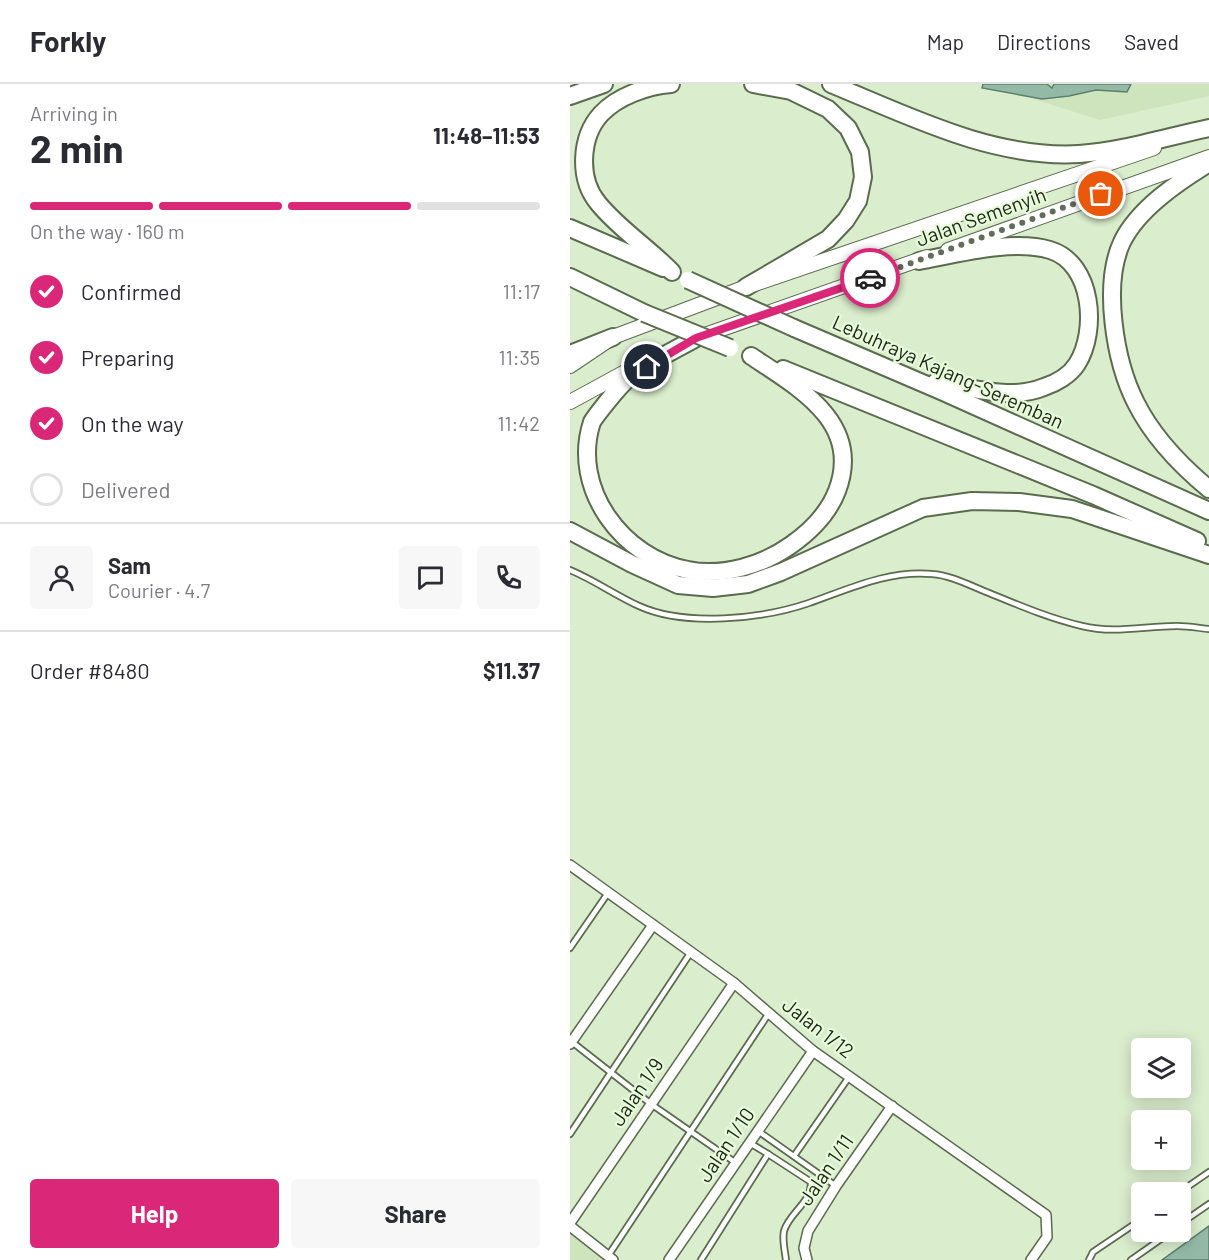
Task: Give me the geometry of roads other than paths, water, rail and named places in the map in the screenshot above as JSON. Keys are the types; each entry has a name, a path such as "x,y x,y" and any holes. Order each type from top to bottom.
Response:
{"highway":[{"path":"570,96 604,84"},
{"path":"671,84 629,94 601,114 591,130 585,150 584,167 588,187 598,203 672,272"},
{"path":"746,287 828,239 846,220 858,201 863,177 860,152 848,128 828,109 791,91 753,84"},
{"path":"831,84 958,135 999,146 1039,153 1078,154 1116,150 1209,129"},
{"path":"1209,163 1179,181 1140,216 1123,241 1115,261 1113,285 1114,329 1135,402 1156,435 1183,468 1209,489"},
{"name":"Lebuhraya Kajang-Seremban","path":"570,228 1209,511"},
{"path":"915,379 992,392 1012,393 1042,388 1061,379 1076,365 1088,332 1090,316 1087,292 1078,273 1065,258 1051,250 1031,247 999,248 919,261"},
{"path":"570,277 644,313 1093,495 1209,547"},
{"path":"570,354 613,337"},
{"path":"696,338 630,377 592,421 585,447 583,471 589,493 602,516 626,541 654,560 689,571 729,571 776,556 808,533 831,506 842,477 843,454 838,434 820,406 751,356"},
{"path":"570,531 678,585 713,588 748,585 923,508 972,501 1019,502 1072,509 1209,555"}],"main road":[{"name":"Jalan Semenyih","path":"570,366 613,337 746,287 1209,129"},
{"name":"Jalan Semenyih","path":"570,402 631,368 696,338 1209,157"}],"street":[{"name":"Jalan 1/12","path":"570,865 734,983 813,1050 1046,1215 1047,1237 1031,1260"},
{"path":"570,1042 653,925"},
{"name":"Jalan 1/9","path":"570,1224 734,983"},
{"name":"Jalan 1/10","path":"669,1260 813,1050"},
{"name":"Jalan 1/11","path":"807,1260 804,1248 808,1231 836,1186 892,1106"},
{"path":"570,1224 610,1258"}],"lane":[{"path":"570,570 640,606 665,614 689,618 720,618 771,613 808,603 849,586 893,576 933,574 957,580 1056,619 1086,627 1116,630 1179,626 1209,629"},
{"path":"570,948 608,893"},
{"path":"570,1134 691,952"},
{"path":"610,1258 769,1013"},
{"path":"570,1042 651,1104 736,1163"},
{"path":"794,1156 850,1075"},
{"path":"758,1131 836,1186"},
{"path":"750,1143 811,1182 812,1191 786,1226 783,1235 786,1260"},
{"path":"701,1260 768,1154"},
{"path":"1191,1184 1209,1172"},
{"path":"1191,1216 1209,1204"},
{"path":"1089,1260 1093,1252 1131,1226"},
{"path":"1131,1260 1157,1242"}]}
